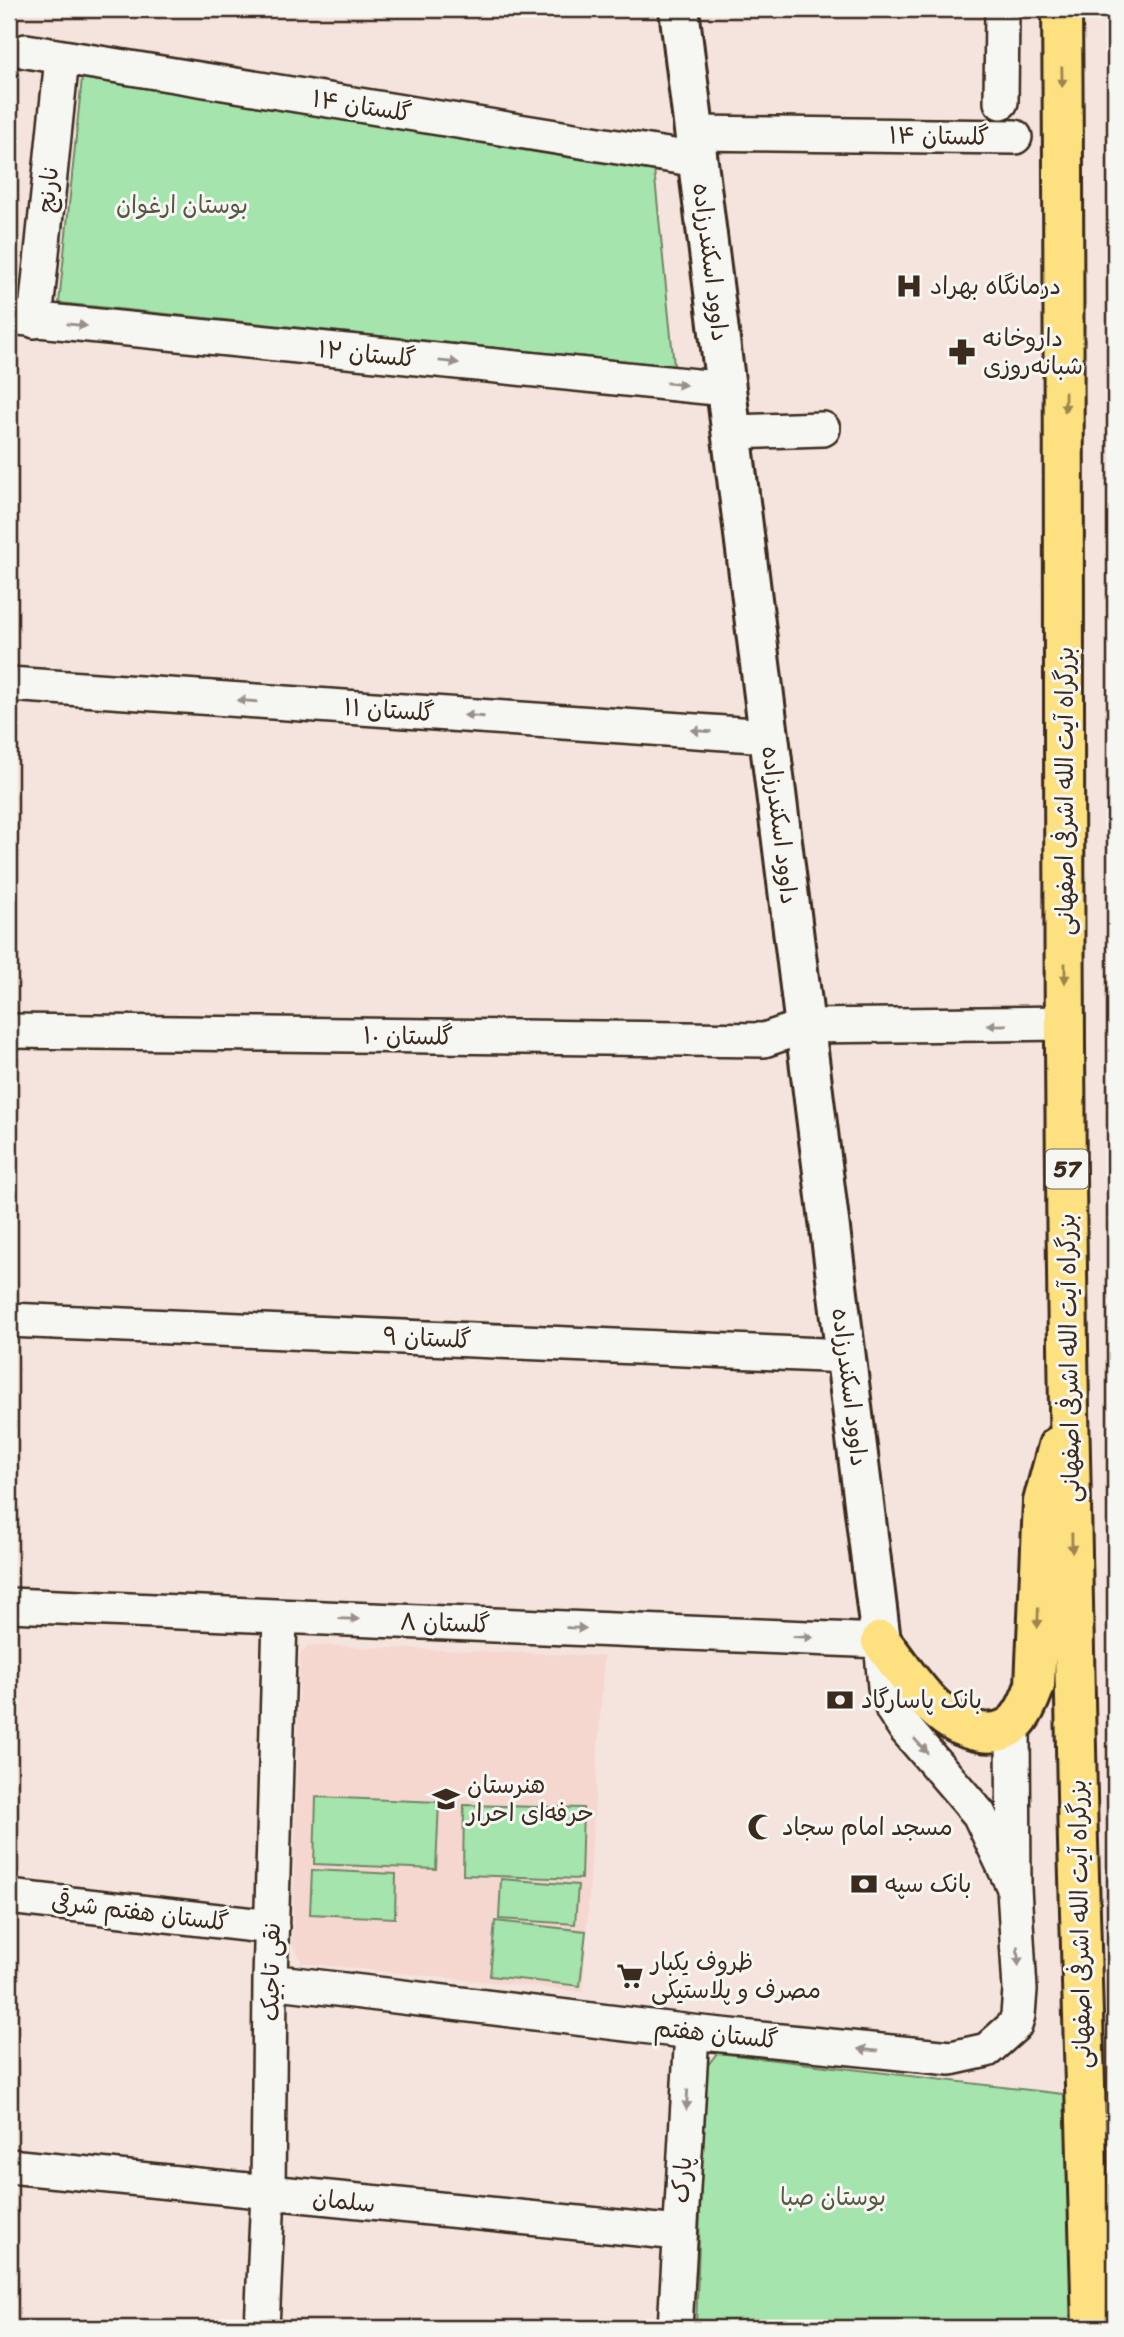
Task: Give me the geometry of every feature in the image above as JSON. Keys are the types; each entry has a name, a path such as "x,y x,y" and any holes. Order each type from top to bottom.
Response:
{"highway":[{"name":"بزرگراه آیت الله اشرفی اصفهانی","path":"1062,9 1069,1407 1082,2013 1092,2328"},
{"path":"881,1640 931,1704 956,1724 971,1731 988,1733 1004,1731 1013,1726 1027,1708 1035,1685 1043,1502 1069,1407"}],"street":[{"name":"داوود اسکندرزاده","path":"679,9 881,1640"},
{"path":"1001,102 1002,9"},
{"name":"گلستان ۱۴","path":"26,51 696,147 1016,137"},
{"name":"نارنج","path":"22,319 62,58"},
{"name":"گلستان ۱۲","path":"22,319 726,389"},
{"path":"732,432 822,429"},
{"name":"گلستان ۱۱","path":"9,684 769,736"},
{"name":"گلستان ۱۰","path":"9,1031 764,1040 805,1026 1065,1023"},
{"name":"گلستان ۹","path":"9,1320 846,1356"},
{"name":"گلستان ٨","path":"9,1605 881,1640"},
{"name":"نقی تاجیک","path":"262,2328 268,2193 270,1981 280,1617"},
{"path":"881,1640 885,1687 893,1710 905,1728 979,1814 1014,1888"},
{"name":"گلستان هفتم","path":"270,1981 692,2032 951,2058 987,2050 1014,2025 1018,2015 1020,1990 1014,1888 1013,1726"},
{"name":"گلستان هفتم شرقی","path":"9,1897 272,1927"},
{"name":"پارک","path":"675,2328 692,2032"},
{"name":"سلمان","path":"9,2166 679,2233"}],"shaded area":[{"name":"هنرستان حرفه‌ای احرار","path":"309,1645 604,1656 583,1992 302,1963 292,1943 300,1655"}],"green space":[{"name":"بوستان ارغوان","path":"82,78 654,169 674,366 59,303"},
{"path":"316,1797 439,1802 436,1869 314,1864"},
{"path":"464,1805 583,1808 581,1879 463,1875"},
{"path":"312,1870 396,1874 395,1918 310,1914"},
{"path":"501,1879 578,1885 575,1924 499,1919"},
{"path":"495,1921 586,1931 580,1986 490,1976"},
{"name":"بوستان صبا","path":"717,2053 1071,2095 1074,2328 696,2328 705,2069"}],"place":[{"name":"درمانگاه بهراد","path":"909,286"},
{"name":"داروخانه شبانه‌روزی","path":"962,352"},
{"name":"بانک پاسارگاد","path":"840,1700"},
{"name":"هنرستان حرفه‌ای احرار","path":"446,1799"},
{"name":"مسجد امام سجاد","path":"761,1827"},
{"name":"بانک سپه","path":"864,1884"},
{"name":"ظروف یکبار مصرف و پلاستیکی","path":"630,1976"}]}
